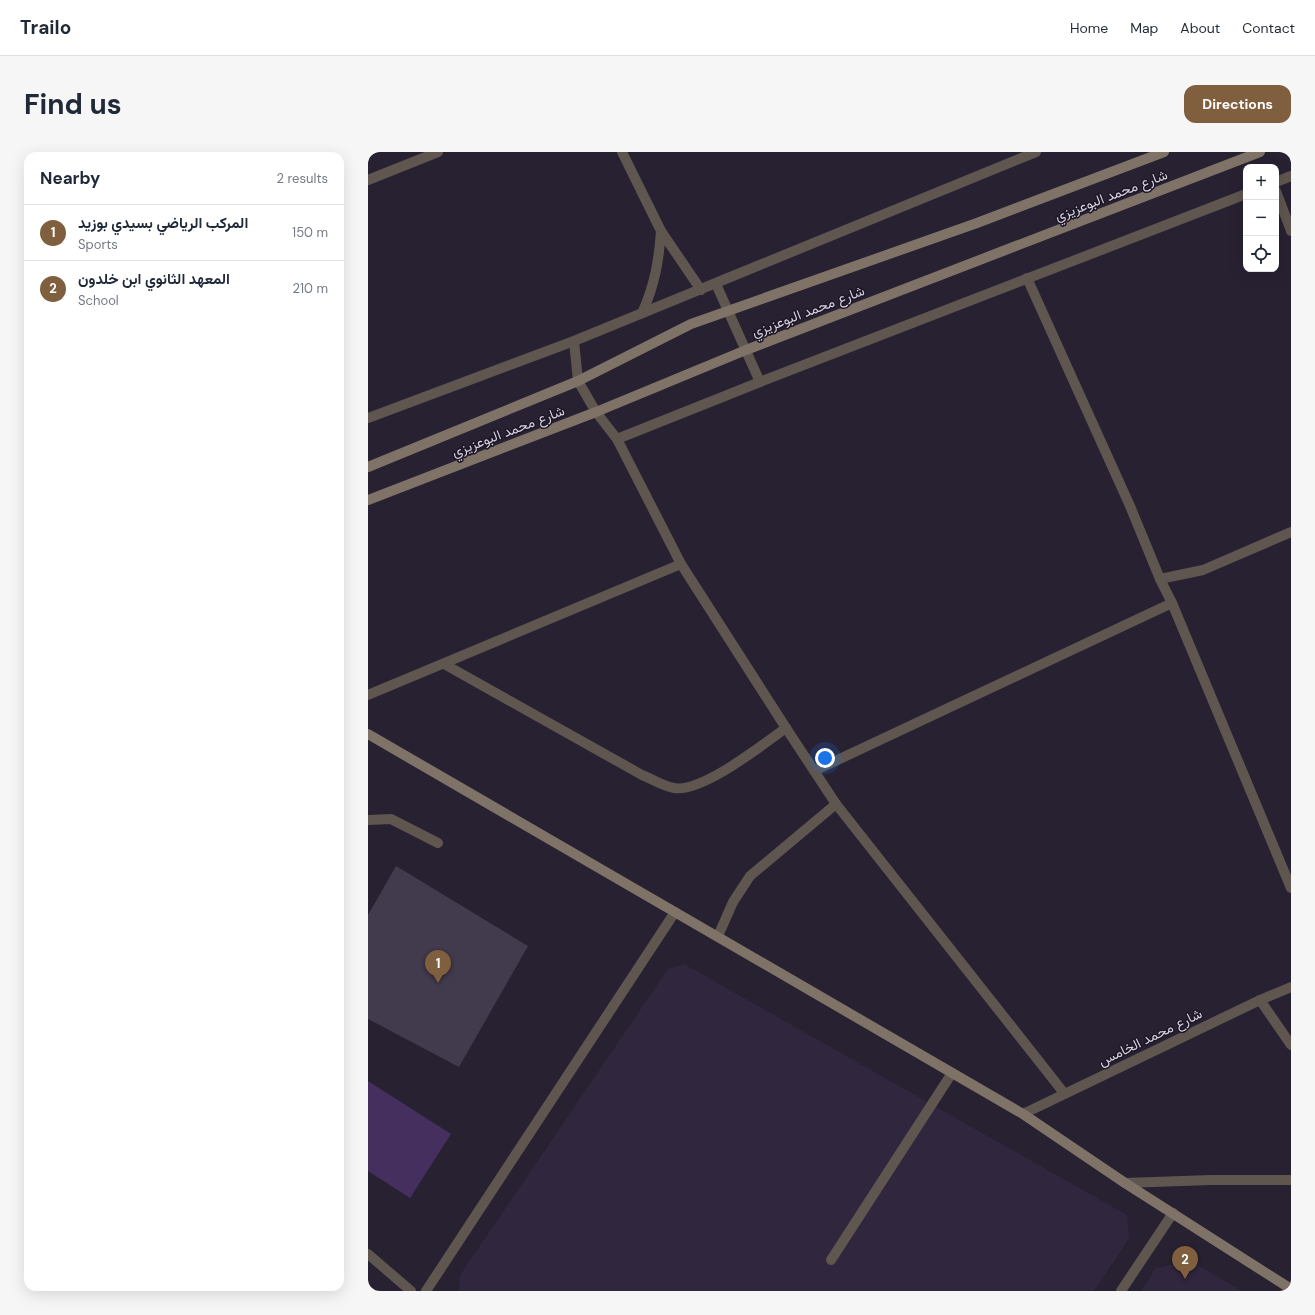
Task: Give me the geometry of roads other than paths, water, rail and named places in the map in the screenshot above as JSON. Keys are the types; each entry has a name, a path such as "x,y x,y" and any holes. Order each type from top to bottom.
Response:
{"main road":[{"name":"شارع محمد البوعزيزي","path":"368,467 578,381 691,324 977,223 1164,152"},
{"name":"شارع محمد البوعزيزي","path":"368,500 596,412 746,350 1260,152"},
{"path":"368,734 1023,1114 1125,1183 1291,1289"}],"street":[{"path":"368,180 438,152"},
{"path":"622,152 661,231 701,290"},
{"path":"368,418 574,341 643,311 716,284 1014,156 1036,152"},
{"path":"1279,181 1291,176"},
{"path":"617,439 760,382 1243,195"},
{"path":"1279,199 1291,231"},
{"path":"643,311 652,290 658,263 661,231"},
{"path":"1027,278 1172,603 1291,888"},
{"path":"716,284 760,382"},
{"path":"574,341 578,381 596,412 617,439 681,564 814,771 836,804 1064,1093"},
{"path":"1160,579 1203,570 1291,532"},
{"path":"368,695 681,564"},
{"path":"814,771 1172,603"},
{"path":"444,664 642,775 673,788 694,786 727,769 786,728"},
{"path":"718,936 732,902 750,876 836,804"},
{"path":"368,820 372,818 391,819 438,843"},
{"path":"426,1291 676,912"},
{"name":"شارع محمد الخامس","path":"1023,1114 1260,1000 1291,987"},
{"path":"1260,1000 1291,1045"},
{"path":"831,1260 952,1073"},
{"path":"1125,1183 1211,1180 1291,1180"},
{"path":"1121,1291 1173,1213"},
{"path":"368,1254 411,1291"}],"place":[{"name":"المركب الرياضي بسيدي بوزيد","path":"438,983"},
{"name":"المعهد الثانوي ابن خلدون","path":"1185,1279"}]}
